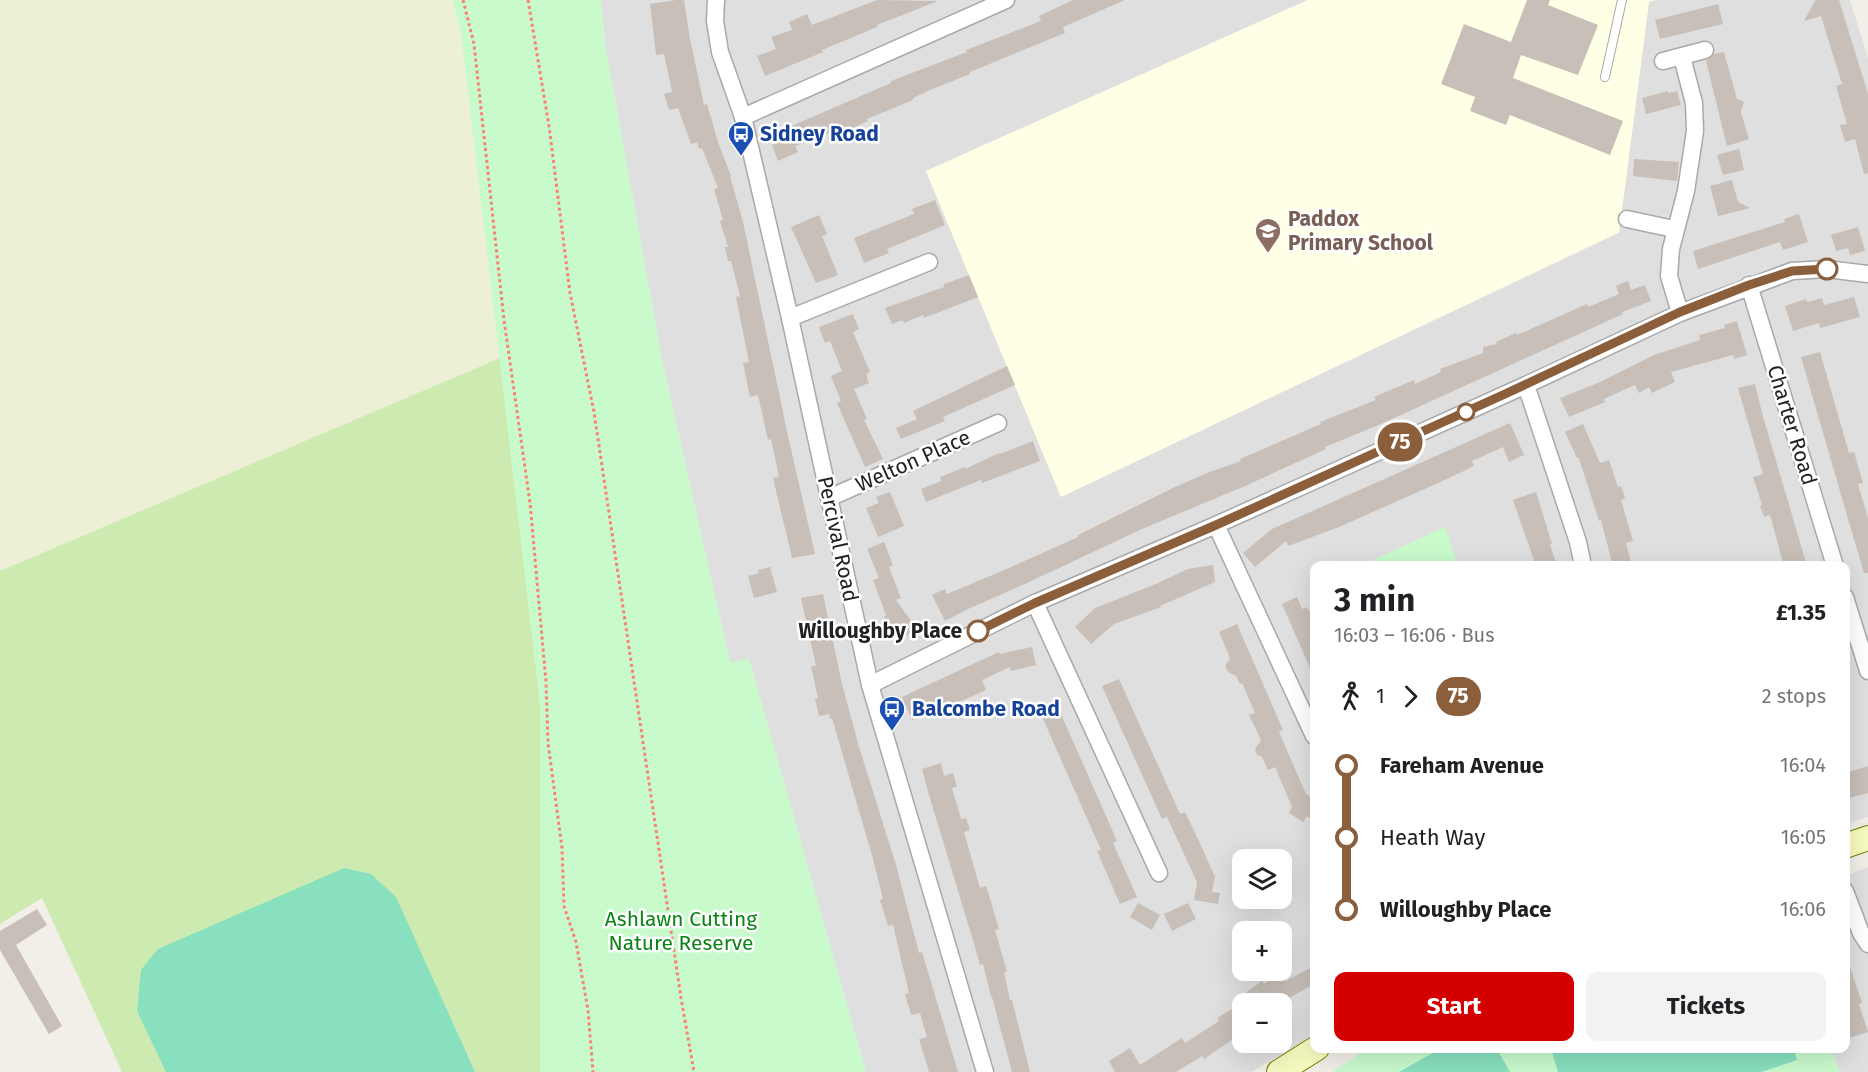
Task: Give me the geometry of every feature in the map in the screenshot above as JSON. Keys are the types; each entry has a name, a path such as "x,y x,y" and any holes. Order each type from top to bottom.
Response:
{"main road":[{"path":"1850,844 1868,838"},
{"path":"1279,1072 1310,1052"}],"street":[{"name":"Percival Road","path":"716,0 715,21 720,52 744,117 870,685 985,1072"},
{"path":"744,117 1006,0"},
{"path":"1663,61 1705,50"},
{"path":"1680,312 1669,276 1671,249 1674,229 1686,191 1695,131 1694,103 1682,57"},
{"path":"1627,219 1674,229"},
{"path":"790,318 929,262"},
{"path":"870,685 1035,603 1216,525 1526,385 1680,312 1792,271 1827,269 1868,274"},
{"name":"Charter Road","path":"1749,285 1833,561"},
{"path":"1526,385 1578,542 1582,561"},
{"name":"Welton Place","path":"829,498 998,423"},
{"path":"1216,525 1310,727"},
{"path":"1035,603 1159,873"},
{"path":"1850,613 1868,671"},
{"path":"1850,904 1861,933 1868,944"}],"lane":[{"path":"1605,77 1622,0"}],"path":[{"path":"462,0 474,44 504,320 530,503 546,682 548,743 562,848 564,906 576,942 588,1010 593,1072"},
{"path":"528,0 549,126 570,292 594,412 694,1072"}],"shaded area":[{"path":"0,0 452,0 461,33 500,358 0,571"},
{"path":"601,0 1308,0 926,171 1061,497 1619,233 1649,2 1655,0 1850,0 1868,58 1868,817 1850,822 1850,561 1310,561 1310,1036 1292,1047 1292,993 1232,993 1232,1053 1283,1053 1252,1072 866,1072 749,659 730,663 662,360 605,44"},
{"name":"Paddox Primary School","path":"1308,0 1655,0 1649,2 1619,232 1061,497 926,171"},
{"path":"1868,867 1868,1072 1840,1072 1833,1053 1850,1053 1850,874"}],"green space":[{"name":"Ashlawn Cutting Nature Reserve","path":"452,0 601,0 605,44 662,360 730,662 749,659 866,1072 540,1072 540,703 461,33"},
{"path":"500,358 540,703 540,1072 122,1072 42,898 0,924 0,571"},
{"path":"1445,527 1457,561 1371,561"},
{"path":"344,868 371,874 396,897 475,1072 166,1072 137,1011 141,970 158,949"},
{"path":"1360,1053 1833,1053 1840,1072 1332,1072"},
{"path":"1433,1053 1499,1053 1510,1072 1399,1072"},
{"path":"1552,1053 1795,1053 1797,1060 1761,1072 1558,1072"}],"building":[{"path":"684,0 704,105 707,104 731,176 743,222 815,554 792,558 773,478 779,477 771,439 768,440 758,395 750,397 743,363 749,362 736,297 740,296 725,247 728,247 720,221 723,220 714,189 718,188 702,148 699,149 697,142 691,144 678,108 669,110 664,94 672,92 664,54 656,55 650,4"},
{"path":"877,0 938,1 877,25 877,27 822,50 823,52 765,76 757,56 776,49 771,37 792,30 789,22 807,14 812,25"},
{"path":"1073,0 1125,0 1063,27 1065,33 970,72 970,74 867,119 868,121 840,134 838,130 795,146 798,152 778,161 772,145 777,143 773,134 891,83 891,81 1041,21 1039,16"},
{"path":"1527,0 1550,0 1548,5 1598,25 1578,75 1521,55 1513,78 1623,121 1610,155 1510,115 1506,125 1470,111 1475,97 1441,84 1464,24 1511,42"},
{"path":"1839,0 1868,94 1868,173 1864,174 1855,139 1845,142 1840,125 1847,124 1836,86 1842,84 1821,16 1804,21 1815,1"},
{"path":"1718,4 1723,24 1660,39 1655,20"},
{"path":"1724,52 1737,99 1744,102 1741,112 1749,139 1727,146 1706,61 1714,54"},
{"path":"1668,91 1668,93 1677,91 1681,105 1646,114 1642,98"},
{"path":"1739,149 1744,170 1723,175 1717,155"},
{"path":"1634,159 1679,162 1677,181 1633,176"},
{"path":"1732,180 1738,202 1750,208 1718,216 1710,186"},
{"path":"935,200 945,225 887,249 889,253 864,263 854,238 914,214 912,209"},
{"path":"1799,214 1808,242 1783,250 1780,242 1698,269 1693,251 1785,222 1784,219"},
{"path":"819,215 827,234 822,236 838,275 816,283 791,227"},
{"path":"1858,227 1865,251 1850,255 1848,248 1836,251 1831,235"},
{"path":"969,275 978,297 924,318 923,315 904,323 903,320 892,324 885,308 944,287 944,284"},
{"path":"1628,281 1631,290 1645,285 1651,301 1622,312 1623,314 1381,424 1325,447 1326,449 1245,486 1142,529 945,621 932,595 945,589 947,594 1002,571 1078,537 1173,488 1241,461 1240,459 1321,424 1320,422 1376,400 1374,397 1414,380 1415,384 1441,372 1440,369 1483,353 1483,347 1497,344 1496,342 1516,333 1517,335 1587,304 1588,307 1619,294 1616,286"},
{"path":"1854,297 1860,317 1820,328 1819,323 1793,331 1785,306 1806,299 1807,302 1822,298 1824,305"},
{"path":"853,314 859,329 853,332 870,372 866,374 869,383 854,389 867,419 864,420 883,459 865,467 837,403 841,401 831,376 842,371 830,341 825,343 819,327"},
{"path":"1737,321 1747,355 1734,359 1733,355 1671,372 1675,382 1652,393 1649,387 1639,393 1635,385 1604,399 1605,402 1569,417 1560,398 1600,382 1654,355 1700,340 1699,335 1725,328 1724,325"},
{"path":"1820,352 1849,453 1854,452 1863,483 1858,484 1868,518 1868,573 1864,573 1801,357"},
{"path":"1007,366 1015,385 943,417 945,421 901,439 896,428 917,419 913,411"},
{"path":"1755,384 1806,561 1783,561 1770,515 1764,517 1753,477 1763,474 1738,388"},
{"path":"1510,423 1524,455 1509,462 1503,447 1472,461 1474,466 1339,527 1288,546 1286,541 1255,567 1243,553 1272,529"},
{"path":"1583,424 1600,463 1609,460 1618,487 1621,486 1625,498 1621,500 1633,541 1626,543 1631,561 1612,561 1601,520 1599,521 1579,458 1565,432"},
{"path":"1033,441 1040,461 982,483 981,480 926,502 921,489 941,481 940,477"},
{"path":"890,492 904,526 878,537 866,508 879,503 876,497"},
{"path":"1536,492 1555,561 1534,561 1513,500"},
{"path":"884,542 893,565 889,567 901,598 896,600 917,629 900,640 884,617 886,615 873,580 879,578 867,549"},
{"path":"1213,565 1215,582 1161,607 1114,624 1091,644 1075,627 1095,608 1188,569"},
{"path":"770,567 777,592 754,598 748,576"},
{"path":"823,594 842,684 859,747 896,865 919,953 922,952 958,1072 929,1072 919,1039 927,1037 920,1013 911,1015 905,994 909,993 893,925 888,926 880,900 883,899 873,859 832,718 830,719 829,714 819,716 815,699 818,698 811,666 816,666 801,598"},
{"path":"1297,597 1302,609 1307,607 1310,613 1310,668 1282,604"},
{"path":"1237,624 1283,730 1279,732 1306,794 1310,796 1310,818 1307,816 1303,822 1289,813 1292,807 1275,767 1268,770 1262,757 1257,755 1255,749 1261,740 1249,715 1255,713 1242,683 1240,684 1236,676 1228,672 1225,666 1230,658 1219,632"},
{"path":"1032,647 1036,665 1011,671 1010,667 982,680 986,690 935,713 934,710 912,720 902,697 999,652 1000,654"},
{"path":"1119,679 1180,814 1185,812 1215,877 1212,892 1220,893 1218,904 1194,900 1197,882 1167,817 1162,819 1102,686"},
{"path":"1057,705 1117,841 1113,843 1137,897 1120,904 1097,851 1101,850 1040,712"},
{"path":"941,763 944,776 953,773 957,787 952,788 961,819 966,818 970,830 964,832 980,888 986,886 999,929 995,930 1007,972 1004,972 1010,1000 1012,1000 1030,1072 1012,1072 983,964 980,965 929,795 922,769"},
{"path":"1868,766 1868,793 1850,798 1850,771"},
{"path":"1138,903 1160,915 1152,930 1130,917"},
{"path":"1188,903 1196,919 1172,931 1164,914"},
{"path":"37,909 47,925 16,945 62,1026 49,1034 0,950 0,931"},
{"path":"1850,967 1862,1003 1859,1004 1868,1032 1850,1038"},
{"path":"1310,968 1310,986 1292,996 1292,993 1245,993 1262,981 1264,984 1269,981 1292,981 1292,978"},
{"path":"1232,1009 1232,1040 1204,1059 1202,1056 1176,1072 1115,1072 1109,1061 1130,1048 1140,1065 1182,1038 1185,1043 1219,1021 1217,1018"}],"bus line":[{"name":"75","path":"978,631 1035,603 1216,525 1505,394 1680,312 1792,271 1827,269"}],"place":[{"name":"Sidney Road","path":"741,157"},
{"name":"Paddox Primary School","path":"1268,254"},
{"name":"Willoughby Place","path":"978,631"},
{"name":"Balcombe Road","path":"892,732"}]}
